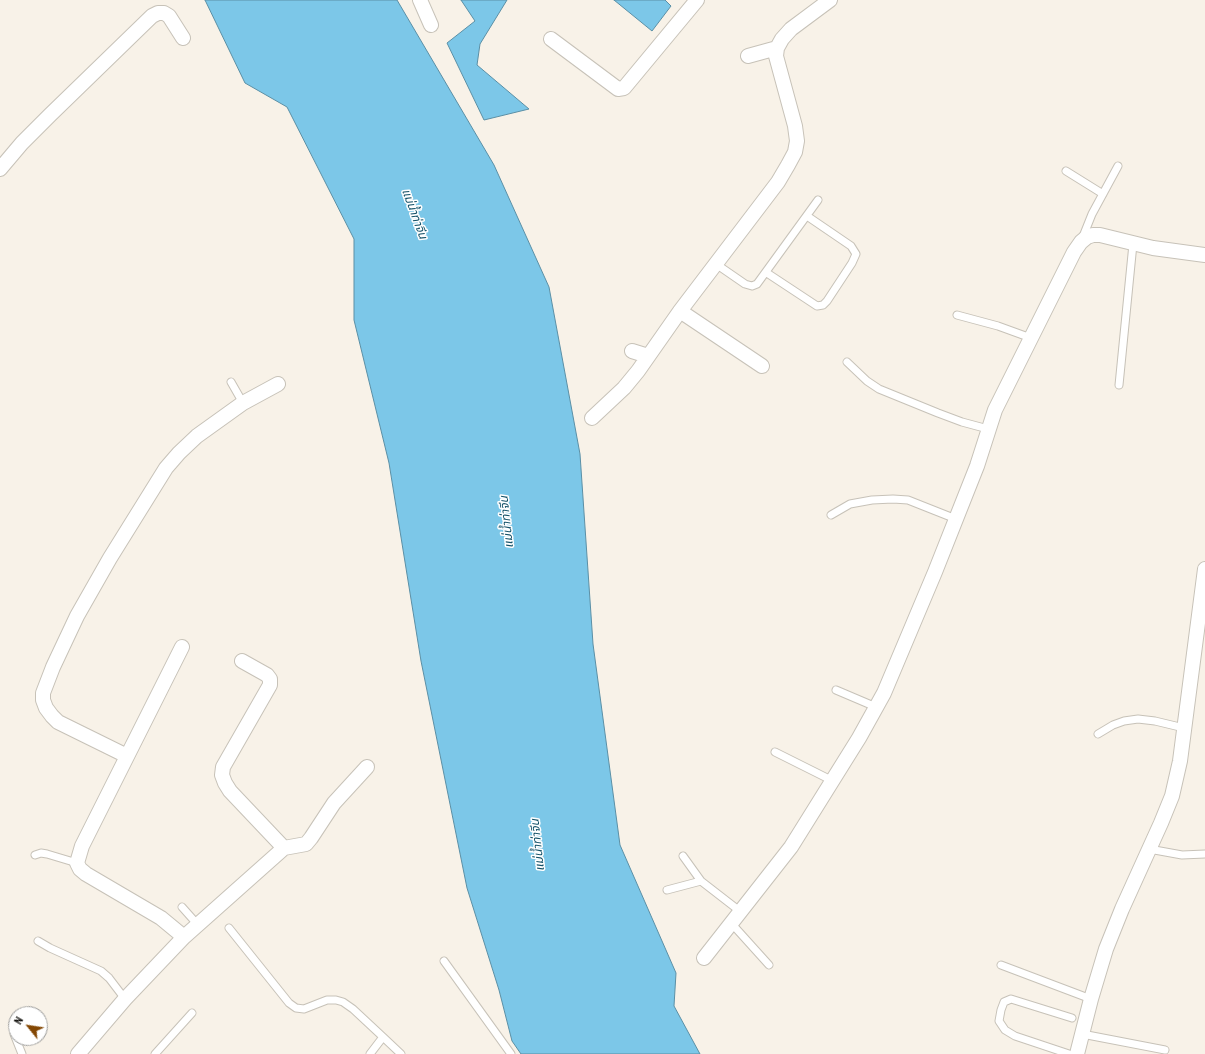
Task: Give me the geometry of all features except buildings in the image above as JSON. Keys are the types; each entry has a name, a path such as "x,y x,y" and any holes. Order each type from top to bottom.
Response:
{"street":[{"path":"420,0 431,25"},
{"path":"551,39 618,88 624,88 697,0"},
{"path":"592,418 624,388 638,371 680,311 778,182 795,152 797,141 795,126 776,56 777,48 782,38 791,29 830,0"},
{"path":"0,169 22,143 152,16 158,13 164,13 169,16 183,38"},
{"path":"748,56 777,48"},
{"path":"704,958 791,847 859,738 884,693 936,572 977,466 988,429 1001,397 1074,252 1081,242 1087,237 1100,235 1153,248 1205,255"},
{"path":"680,311 762,366"},
{"path":"632,351 648,356"},
{"path":"127,756 58,722 46,708 43,700 43,693 53,666 77,616 110,558 166,468 179,452 197,436 243,403 278,384"},
{"path":"1077,1054 1106,949 1122,908 1172,796 1180,761 1205,569"},
{"path":"182,647 82,846 77,863 80,869 86,874 161,918 184,937"},
{"path":"242,661 267,675 270,679 270,685 223,767 222,775 224,783 230,791 284,848"},
{"path":"78,1054 125,999 184,937 284,848 306,844 334,803 367,767"}],"lane":[{"path":"1081,242 1086,227 1118,166"},
{"path":"1066,171 1103,194"},
{"path":"716,264 745,284 752,286 757,284 818,200"},
{"path":"767,272 817,306 823,305 827,301 852,263 856,254 851,246 807,216"},
{"path":"1119,385 1133,244"},
{"path":"957,316 998,326 1030,338"},
{"path":"847,362 867,381 879,389 944,415 988,429"},
{"path":"231,382 243,403"},
{"path":"831,515 850,504 872,500 893,499 908,500 956,519"},
{"path":"836,690 876,708"},
{"path":"1098,734 1113,725 1138,719 1155,721 1184,728"},
{"path":"775,752 833,781"},
{"path":"1149,849 1182,855 1205,854"},
{"path":"35,855 40,853 47,854 77,863"},
{"path":"683,856 700,881 741,912"},
{"path":"667,890 700,881"},
{"path":"182,907 198,925"},
{"path":"732,924 769,964"},
{"path":"229,928 289,1003 296,1008 304,1009 327,1000 343,1002 353,1009 401,1054"},
{"path":"38,941 101,971 109,978 125,999"},
{"path":"444,962 511,1054"},
{"path":"1002,965 1091,999"},
{"path":"1069,1054 1015,1036 1005,1030 999,1021 1000,1010 1004,1002 1012,999 1072,1018"},
{"path":"155,1054 192,1014"},
{"path":"1082,1034 1165,1050"},
{"path":"370,1054 383,1037"}],"water":[{"name":"แม่น้ำท่าจีน","path":"205,0 397,0 494,165 549,287 580,454 593,644 620,845 676,973 674,1006 700,1054 521,1054 512,1041 499,990 467,888 421,661 389,463 354,320 354,239 287,107 245,83"},
{"path":"461,0 507,0 480,44 477,65 529,109 484,120 447,43 475,21"},
{"path":"614,0 665,0 671,6 652,31"}]}
